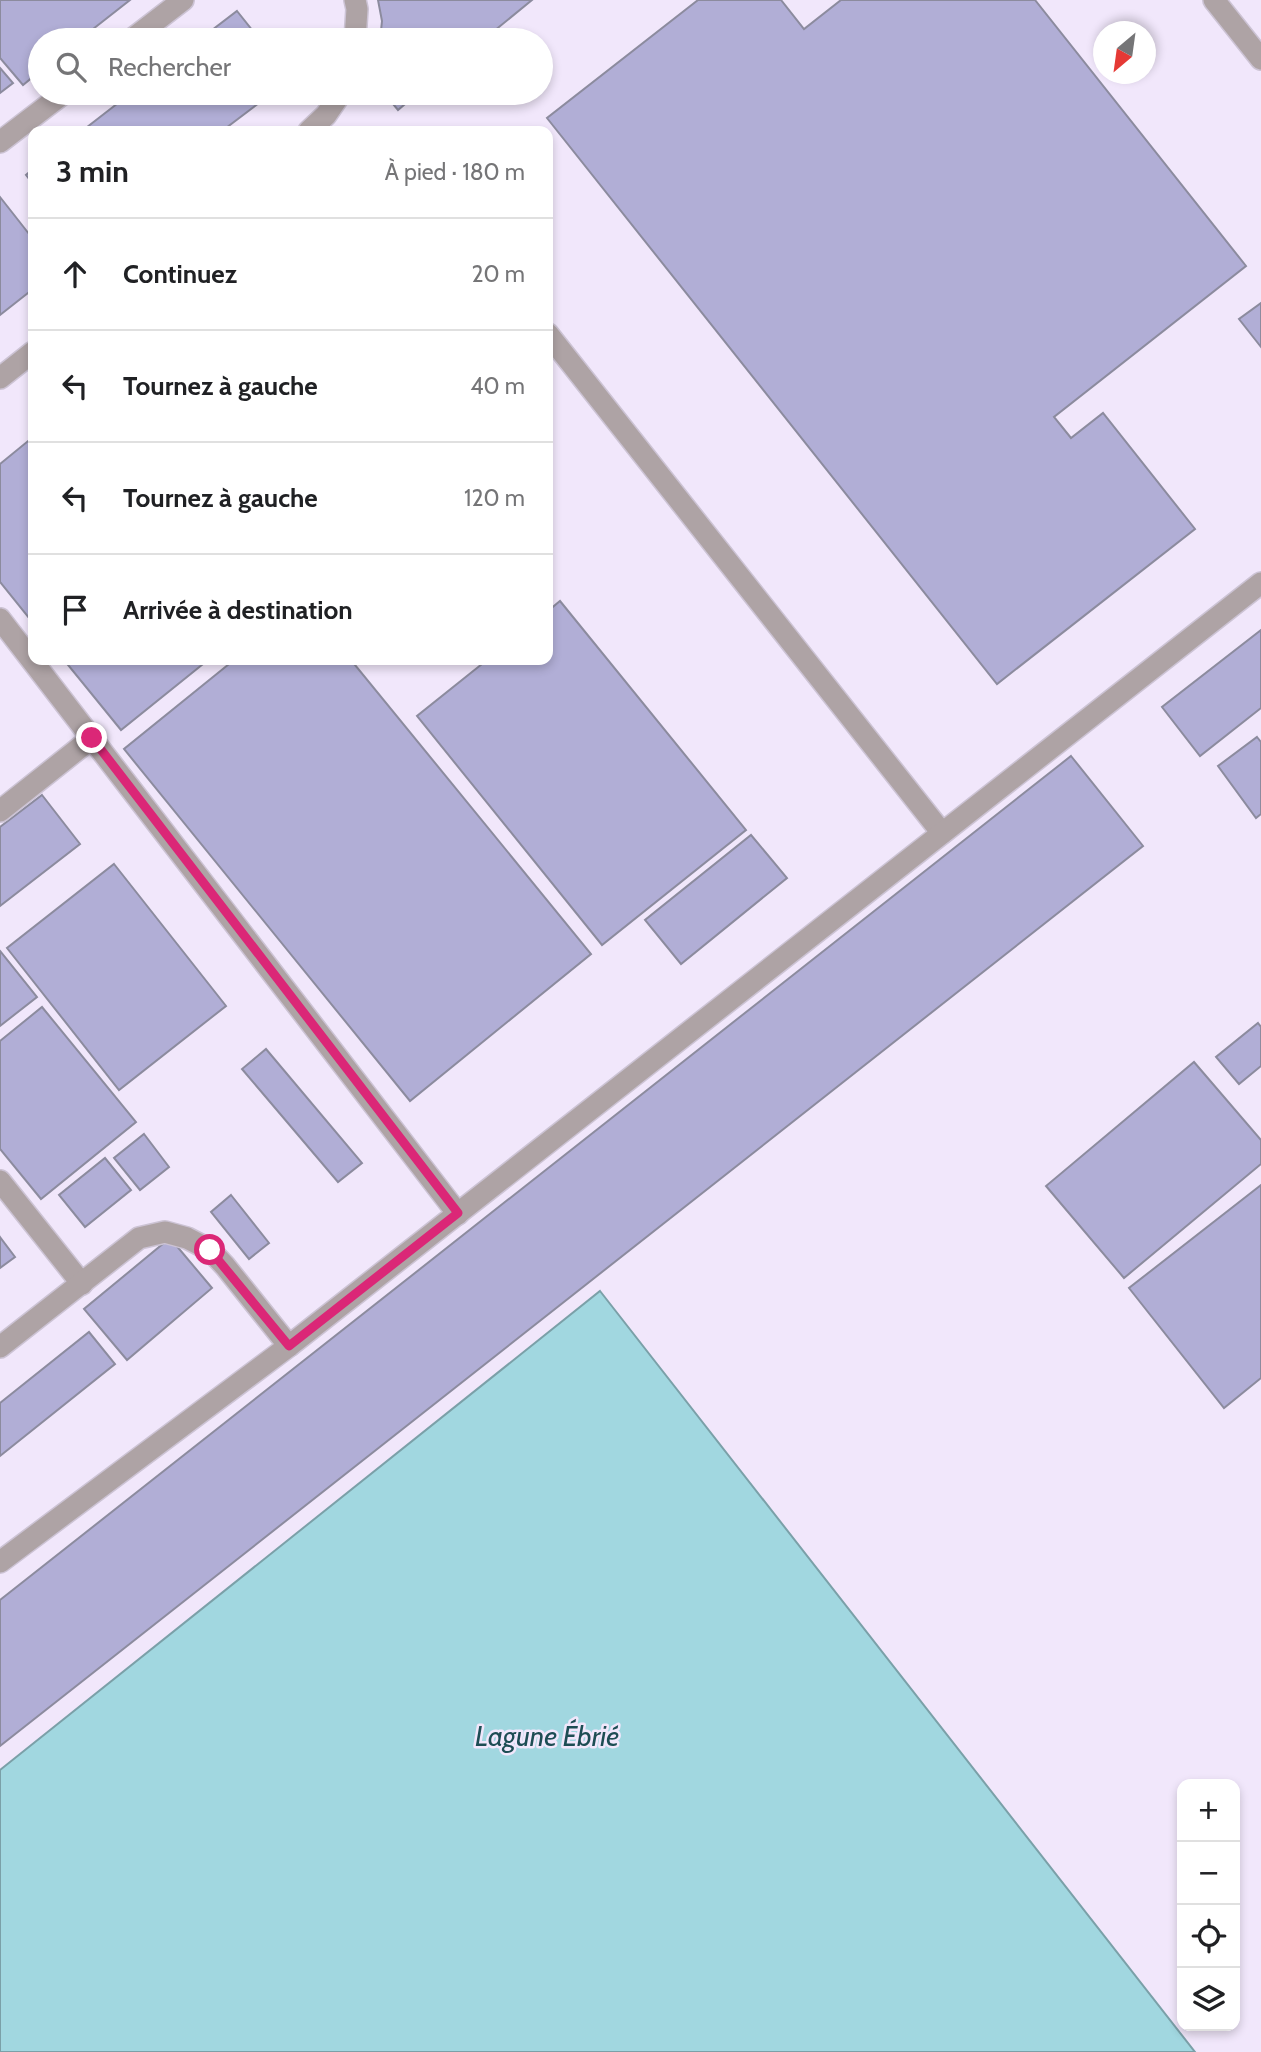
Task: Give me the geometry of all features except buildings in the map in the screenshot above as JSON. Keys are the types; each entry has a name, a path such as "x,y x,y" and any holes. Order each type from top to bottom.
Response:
{"street":[{"path":"147,28 183,0"},
{"path":"355,0 358,9 356,28"},
{"path":"1214,0 1261,60"},
{"path":"0,142 48,105"},
{"path":"314,126 333,105"},
{"path":"553,340 942,833"},
{"path":"0,378 28,356"},
{"path":"0,1562 289,1346 1261,583"},
{"path":"0,619 28,655"},
{"path":"36,665 458,1213"},
{"path":"0,811 92,738"},
{"path":"0,1181 82,1284"},
{"path":"0,1347 139,1238 165,1232 187,1238 210,1250 289,1346"}],"water":[{"name":"Lagune Ébrié","path":"600,1291 1195,2052 0,2052 0,1770"}],"route":[{"path":"92,738 458,1213 289,1346 210,1250"}]}
